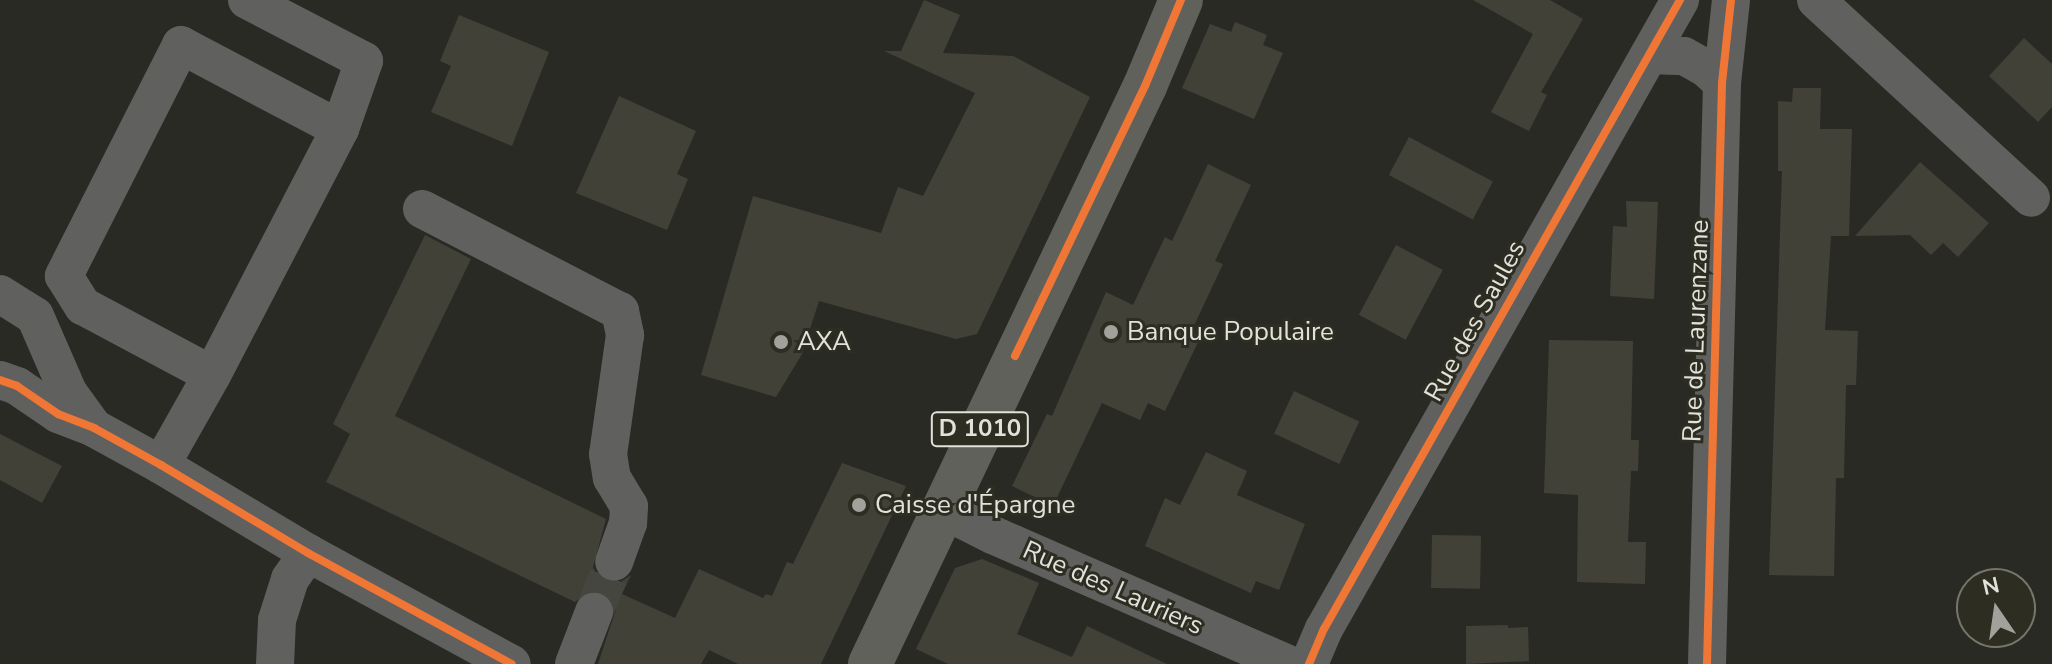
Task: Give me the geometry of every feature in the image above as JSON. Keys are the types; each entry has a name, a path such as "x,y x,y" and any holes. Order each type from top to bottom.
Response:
{"main road":[{"name":"D 1010","path":"870,664 1145,86 1181,0"}],"street":[{"path":"161,465 212,375 340,129 364,61 247,0"},
{"name":"Rue des Saules","path":"1309,664 1324,629 1680,0"},
{"name":"Rue de Laurenzane","path":"1707,664 1722,83 1731,0"},
{"path":"1816,0 2031,198"},
{"path":"212,375 83,306 64,276 181,45 340,129"},
{"path":"1649,55 1684,56 1706,68 1722,83"},
{"path":"422,209 620,311 625,335 608,454 612,478 629,506 629,514 614,562"},
{"path":"0,294 35,316 68,392 94,428"},
{"path":"9,383 35,372 50,351"},
{"path":"9,383 58,414 94,428 308,553 512,664"},
{"name":"Rue des Lauriers","path":"945,502 963,520 993,535 1288,664"},
{"path":"275,664 277,620 290,579 308,553"},
{"path":"574,664 594,612"}],"building":[{"path":"924,0 960,15 943,53 1013,56 1090,97 977,334 956,339 819,301 802,354 776,397 701,375 753,196 881,233 898,187 923,196 975,93 884,51 901,51"},
{"path":"1473,0 1550,0 1583,19 1541,92 1547,95 1529,131 1491,112 1533,34"},
{"path":"459,15 549,52 512,146 431,112 451,66 440,61"},
{"path":"1235,22 1267,35 1263,45 1283,53 1254,119 1182,88 1210,24 1231,32"},
{"path":"2024,38 2052,64 2052,107 2038,122 1989,76"},
{"path":"1793,88 1821,88 1820,129 1852,129 1849,236 1831,236 1825,330 1858,331 1856,385 1846,385 1844,478 1836,478 1834,576 1769,575 1782,171 1778,171 1778,101 1792,102"},
{"path":"619,96 696,131 677,174 688,179 667,230 576,193"},
{"path":"1409,137 1493,182 1473,220 1389,175"},
{"path":"1920,162 1989,223 1958,257 1943,243 1931,255 1910,235 1855,236"},
{"path":"1208,164 1251,185 1215,261 1223,264 1191,332 1201,336 1165,411 1148,403 1140,420 1102,403 1053,506 1012,486 1047,414 1052,416 1106,292 1133,305 1165,237 1172,241"},
{"path":"1626,201 1658,202 1654,299 1610,296 1613,226 1627,227"},
{"path":"425,235 471,259 395,416 606,519 593,567 598,577 607,583 619,583 631,575 622,594 675,618 699,569 763,598 766,594 772,596 787,562 793,564 842,463 906,486 821,664 738,664 709,650 701,664 598,664 616,609 612,599 603,592 590,590 575,602 326,482 350,434 333,424"},
{"path":"1396,245 1443,270 1406,340 1359,315"},
{"path":"1549,340 1633,341 1631,440 1639,440 1638,471 1631,471 1628,542 1646,542 1645,584 1577,582 1578,495 1544,493"},
{"path":"1294,391 1359,421 1339,464 1274,434"},
{"path":"0,434 62,466 42,503 0,480"},
{"path":"1206,452 1247,471 1237,495 1305,524 1279,590 1256,581 1251,593 1145,546 1165,498 1180,505"},
{"path":"1432,535 1481,536 1480,589 1431,588"},
{"path":"982,559 1039,583 1017,634 1072,657 1087,626 1167,664 948,664 916,649 955,568"},
{"path":"1508,625 1508,628 1528,627 1529,661 1466,664 1466,626"}],"tunnel":[{"path":"594,612 614,562"}],"cycle path":[{"path":"1015,356 1145,86 1181,0"},
{"path":"1309,664 1324,629 1680,0"},
{"path":"1707,664 1722,83 1731,0"},
{"path":"0,380 17,386 58,414 94,428 161,465 308,553 512,664"}],"place":[{"name":"Banque Populaire","path":"1111,332"},
{"name":"AXA","path":"781,342"},
{"name":"Caisse d'Épargne","path":"859,505"}]}
